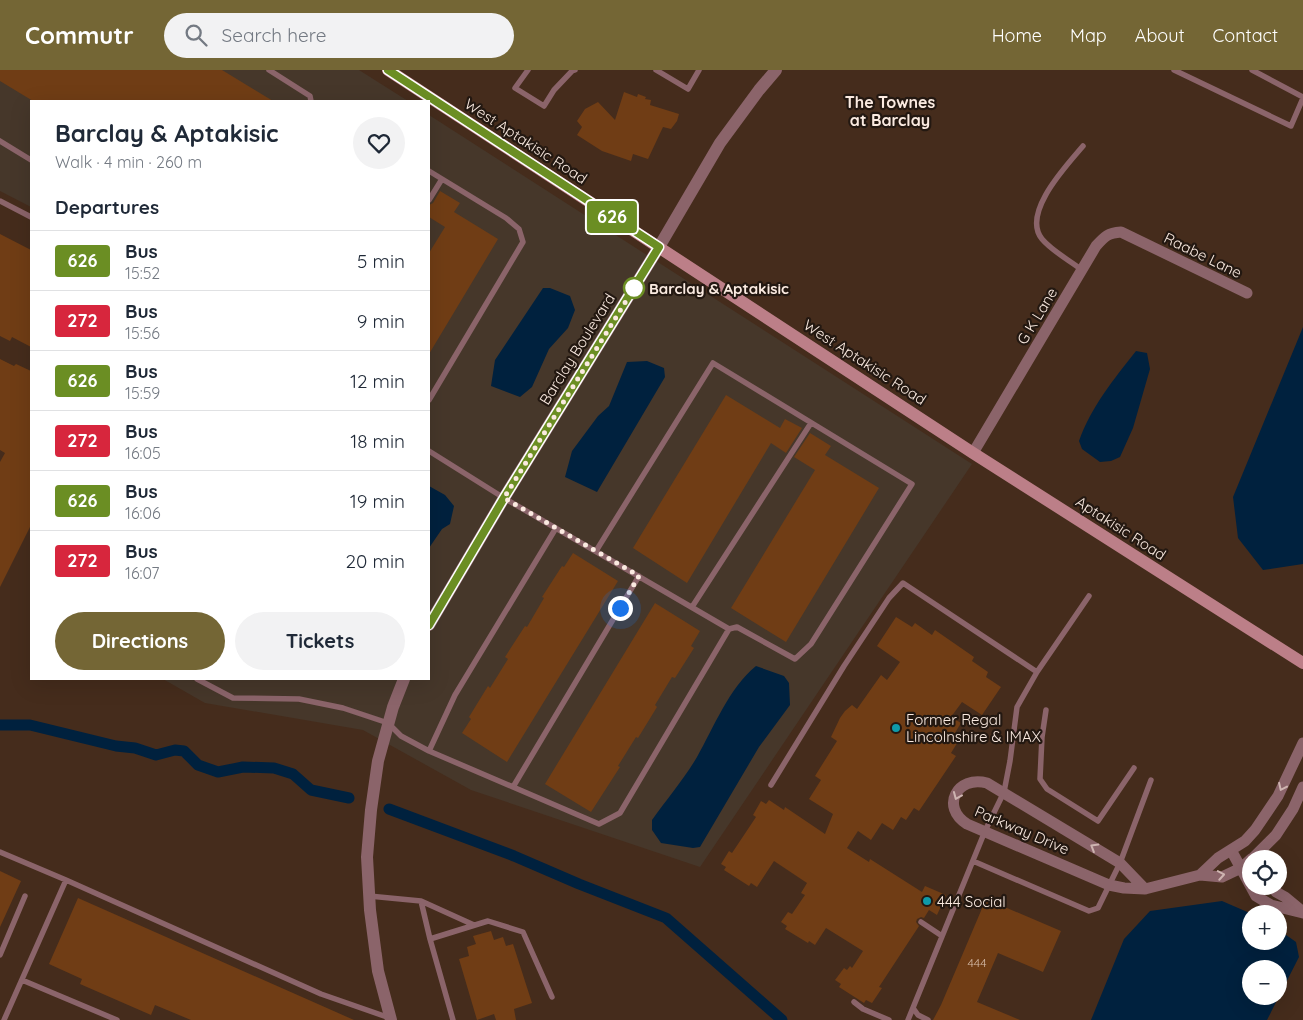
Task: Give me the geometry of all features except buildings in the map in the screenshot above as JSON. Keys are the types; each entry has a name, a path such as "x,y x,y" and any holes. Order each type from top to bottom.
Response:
{"main road":[{"name":"West Aptakisic Road","path":"388,70 922,418"},
{"name":"Aptakisic Road","path":"922,418 973,453 1303,664"}],"street":[{"name":"Barclay Boulevard","path":"430,623 504,498 659,247 720,143 776,70"},
{"name":"G K Lane","path":"973,453 1096,246 1104,236 1121,232 1147,245"},
{"name":"Raabe Lane","path":"1147,245 1247,293"},
{"path":"390,1019 378,971 369,896 367,857 378,761 388,723 404,680"},
{"path":"1200,875 1218,858 1245,841 1255,830 1278,796 1303,743"},
{"name":"Parkway Drive","path":"1144,888 1120,862 987,783 972,781 964,784 958,790 954,804 955,812 959,819 1110,885 1124,888 1144,888 1200,875 1222,877 1242,868"},
{"name":"Parkway Drive","path":"1261,850 1276,835 1293,808 1303,787"},
{"path":"1245,841 1249,850"},
{"path":"1231,850 1242,868"},
{"path":"1256,895 1272,905 1303,912"},
{"path":"1281,895 1303,912"}],"lane":[{"path":"269,70 310,96 311,100"},
{"path":"528,70 515,88 544,106 554,90 575,70"},
{"path":"656,70 688,89 699,70"},
{"path":"1174,70 1291,126 1303,98 1252,70"},
{"path":"0,141 30,159"},
{"path":"1082,270 1043,240 1036,225 1047,193 1058,176 1083,146"},
{"path":"430,173 506,218 519,229 523,242 430,398"},
{"path":"430,198 442,180"},
{"path":"0,202 30,217"},
{"path":"430,453 504,498 729,628 738,627 795,659 811,644 912,484 713,363 596,551"},
{"path":"692,607 811,423"},
{"path":"429,751 456,695 556,528"},
{"path":"513,787 639,576"},
{"path":"771,785 844,666 889,598 903,583 1037,672"},
{"path":"908,1020 973,861 1004,792 1017,706 1037,672 1089,596"},
{"path":"199,680 234,698 299,699 343,708 388,723 401,736 429,751 599,824 620,813 729,628"},
{"path":"1046,710 1042,737 1040,780 1047,789 1098,821 1134,768"},
{"path":"973,861 1089,911 1098,908 1120,862 1152,780"},
{"path":"0,852 321,994 390,1019"},
{"path":"4,1020 66,880"},
{"path":"0,955 25,896"},
{"path":"369,896 421,901 474,925"},
{"path":"421,901 453,1020"},
{"path":"430,940 488,921 523,932 552,997"},
{"path":"921,922 942,936"},
{"path":"22,980 117,1020"},
{"path":"854,1002 863,1009 889,1020"},
{"path":"912,1008 918,1015 928,1020"}],"shaded area":[{"path":"0,70 359,70 406,100 30,100 30,206 0,191"},
{"path":"430,116 972,464 700,867 471,790 363,730 205,703 165,680 430,680"}],"water":[{"path":"543,288 550,288 570,296 575,310 568,328 549,349 532,387 520,397 491,386 495,360"},
{"path":"1303,327 1303,564 1263,570 1238,538 1233,497"},
{"path":"1136,351 1147,353 1150,369 1133,428 1120,457 1111,461 1100,462 1082,449 1079,441 1097,405 1111,383"},
{"path":"647,361 664,368 665,377 597,492 565,477 572,451 598,416 609,406 627,362"},
{"path":"430,487 445,495 454,506 450,524 442,529 430,547"},
{"path":"756,666 784,676 789,683 790,705 759,747 700,847 693,848 661,843 652,830 652,820 692,765 723,708 738,685"},
{"path":"1222,901 1242,910 1242,950 1287,950 1287,936 1296,942 1299,957 1287,981 1287,960 1242,960 1242,1005 1275,1005 1267,1020 1091,1020 1124,939 1150,911"}],"waterway":[{"path":"0,725 30,725 116,746 135,748 156,755 175,750 184,751 198,765 218,772 243,767 274,768 293,774 311,790 349,798"},
{"path":"389,809 514,856 666,918 782,1020"}],"bus line":[{"name":"626","path":"388,70 659,247 504,498 430,623"}],"place":[{"name":"Barclay & Aptakisic","path":"634,288"},
{"name":"Former Regal Lincolnshire & IMAX","path":"896,728"},
{"name":"444 Social","path":"927,901"}],"district":[{"name":"The Townes at Barclay","path":"890,111"}],"route":[{"path":"620,608 639,576 504,498 636,285 634,288"}]}
